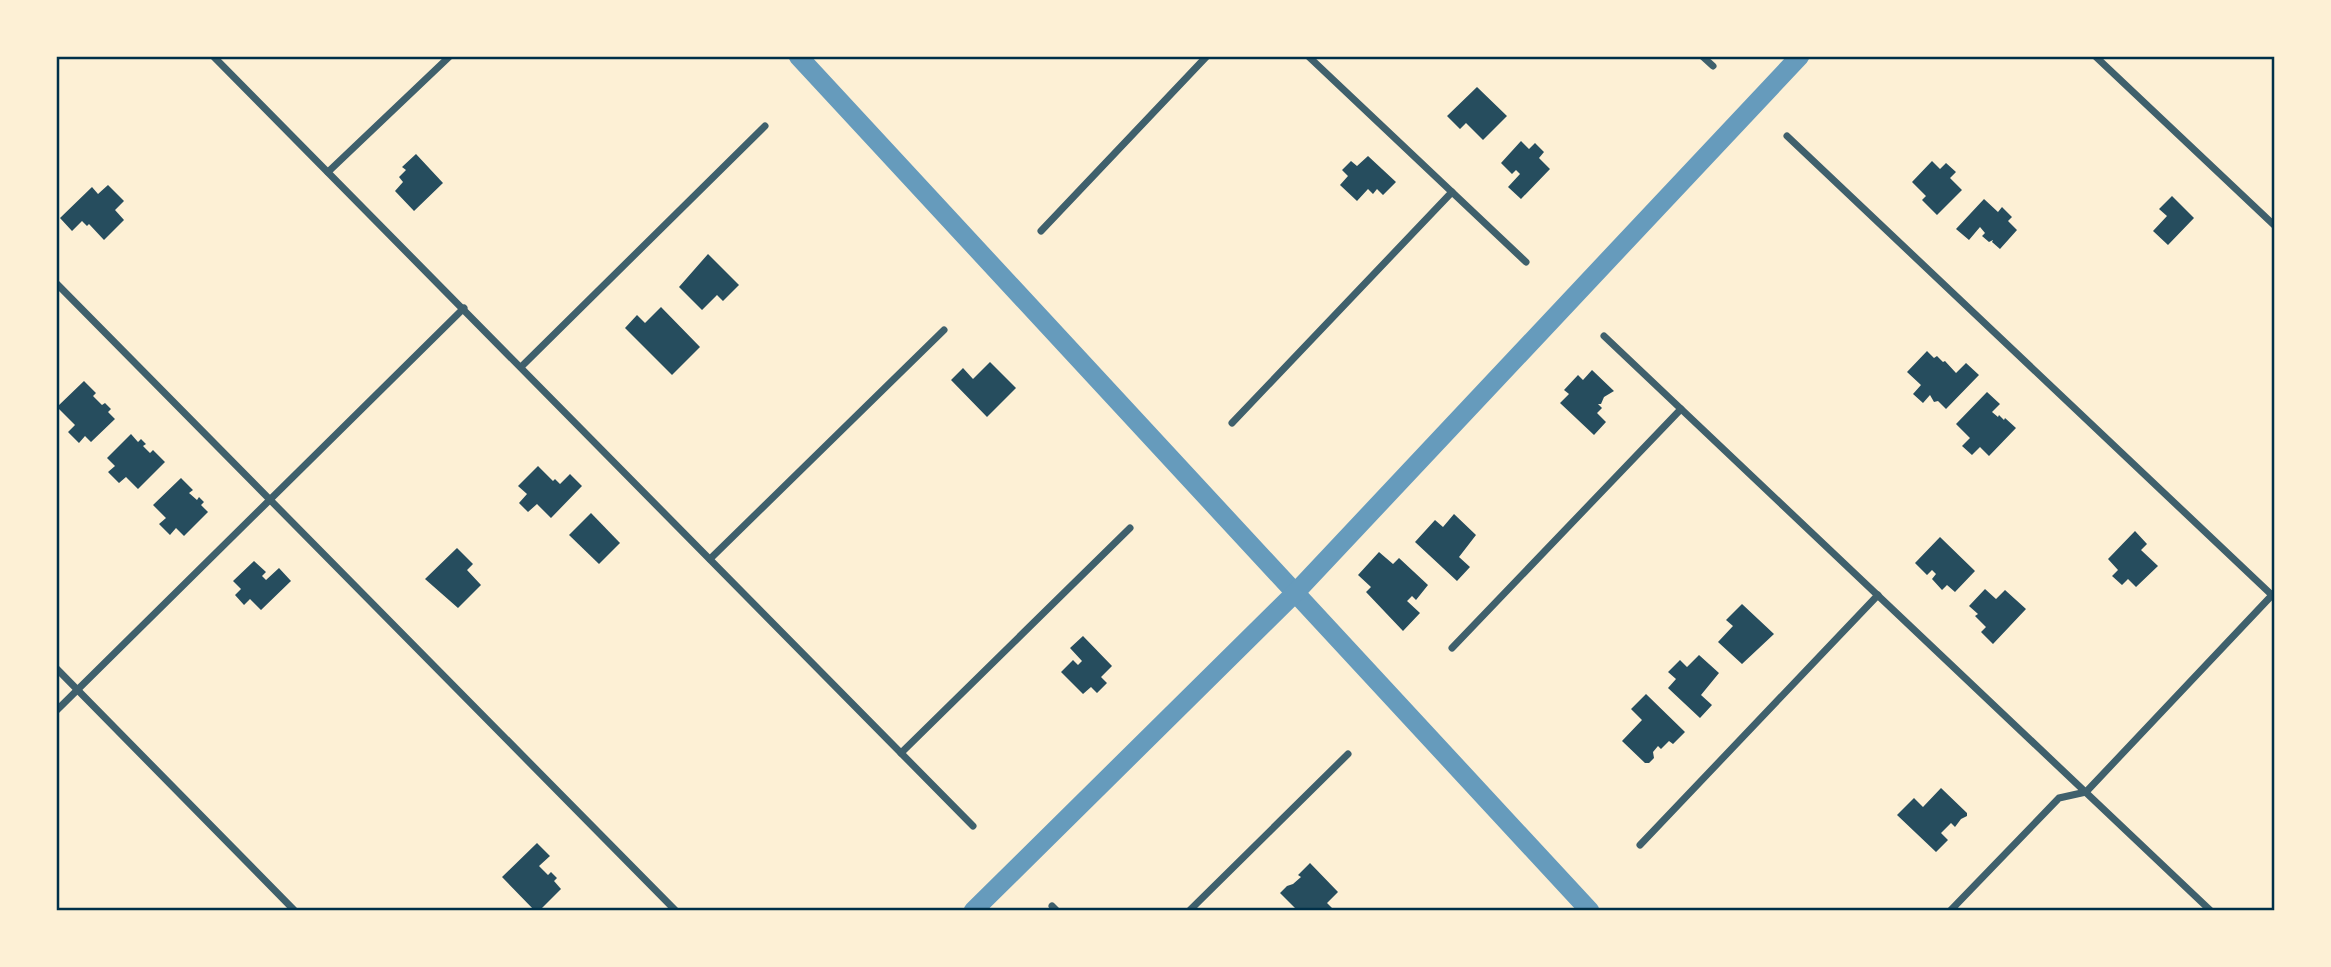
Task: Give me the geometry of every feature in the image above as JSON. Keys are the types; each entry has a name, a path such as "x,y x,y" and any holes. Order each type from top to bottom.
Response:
{"street":[{"path":"213,56 974,826"},
{"path":"328,172 450,56"},
{"path":"1041,230 1207,56"},
{"path":"1308,56 1526,262"},
{"path":"1702,56 1713,66"},
{"path":"2095,56 2275,226"},
{"path":"521,367 765,126"},
{"path":"1787,136 2274,595 2085,792 2059,798 1950,911"},
{"path":"1231,423 1452,192"},
{"path":"56,283 676,911"},
{"path":"56,711 464,308"},
{"path":"710,559 944,330"},
{"path":"1604,336 2211,911"},
{"path":"1452,648 1681,409"},
{"path":"901,753 1130,527"},
{"path":"1640,845 1878,594"},
{"path":"56,668 296,911"},
{"path":"1189,911 1348,754"}],"building":[{"path":"1477,87 1507,116 1483,140 1466,123 1460,129 1447,116"},
{"path":"1521,141 1529,149 1535,143 1544,152 1539,158 1550,169 1521,199 1508,187 1520,174 1516,170 1512,174 1501,163"},
{"path":"416,154 443,183 414,211 395,191 403,182 399,177 406,170 402,167"},
{"path":"1368,156 1396,182 1383,195 1377,189 1373,194 1368,189 1357,201 1340,185 1348,176 1342,170 1351,161 1357,166"},
{"path":"1932,161 1940,169 1946,163 1956,172 1950,178 1962,190 1937,215 1922,200 1926,196 1912,182"},
{"path":"108,185 124,201 115,210 124,220 104,240 89,224 87,226 82,221 72,231 60,218 92,187 98,194"},
{"path":"2172,196 2194,218 2168,245 2153,231 2167,216 2159,209"},
{"path":"1984,199 1998,212 2002,207 2012,217 2008,221 2017,230 2000,249 1993,240 1989,242 1982,236 1985,233 1980,227 1969,240 1956,229"},
{"path":"708,254 739,285 723,301 717,295 702,310 679,287"},
{"path":"661,307 700,347 672,375 625,328 637,315 645,323"},
{"path":"1927,351 1934,358 1937,356 1945,361 1956,373 1966,363 1979,375 1946,409 1938,401 1934,402 1930,395 1923,403 1913,394 1921,385 1907,372"},
{"path":"990,362 1016,388 987,417 951,380 963,368 973,379"},
{"path":"1592,370 1614,391 1598,404 1602,408 1597,413 1606,422 1594,435 1560,403 1569,394 1564,390 1578,375 1583,380"},
{"path":"84,381 96,393 93,396 111,409 108,412 115,419 91,442 85,436 79,443 68,432 75,425 57,407"},
{"path":"1987,392 2000,404 1992,412 2004,420 2005,418 2016,428 1989,456 1980,447 1972,455 1962,446 1970,438 1956,424"},
{"path":"131,434 138,442 141,439 146,444 143,446 150,453 153,450 165,462 138,489 126,477 119,483 108,472 115,466 107,458"},
{"path":"538,466 553,481 555,479 560,484 570,474 582,486 551,518 537,504 528,512 519,503 527,494 518,486"},
{"path":"181,478 193,490 189,493 204,502 201,505 208,512 184,536 176,528 170,535 159,524 166,518 153,505"},
{"path":"591,513 620,543 599,564 569,535"},
{"path":"1454,514 1476,535 1459,557 1470,567 1457,581 1415,542 1435,520 1443,527"},
{"path":"2135,531 2147,544 2141,550 2158,566 2136,587 2128,579 2122,585 2112,576 2118,570 2108,559"},
{"path":"1940,537 1975,571 1955,592 1947,585 1942,590 1932,579 1936,574 1932,570 1927,575 1915,563"},
{"path":"457,548 473,564 467,570 481,585 458,608 425,579"},
{"path":"1379,552 1393,564 1399,558 1428,585 1416,600 1412,596 1407,601 1420,613 1403,631 1366,592 1371,587 1358,575"},
{"path":"254,561 266,572 262,576 266,580 279,568 291,581 261,610 250,599 244,605 235,595 241,589 233,581"},
{"path":"1985,589 1996,599 2005,590 2026,609 1993,644 1981,632 1986,627 1969,606"},
{"path":"1742,604 1774,634 1742,664 1718,642 1733,626 1726,620"},
{"path":"1083,636 1112,666 1101,677 1107,683 1097,693 1091,687 1083,694 1061,672 1073,660 1078,665 1082,661 1070,648"},
{"path":"1699,655 1719,673 1701,695 1712,705 1700,718 1668,688 1676,679 1668,672 1680,660 1687,667"},
{"path":"1646,694 1685,732 1673,744 1669,741 1661,749 1658,746 1649,763 1645,763 1622,741 1642,720 1631,709"},
{"path":"1941,788 1967,816 1955,827 1951,823 1941,833 1948,840 1936,852 1897,815 1914,798 1923,807"},
{"path":"537,843 550,856 539,866 548,875 551,872 557,878 554,881 561,889 539,911 535,911 502,877"},
{"path":"1310,863 1338,892 1327,903 1335,911 1298,911 1280,893 1301,877 1298,875"}],"waterway":[{"path":"798,56 1590,911"},
{"path":"973,911 1296,592 1800,56"}]}
